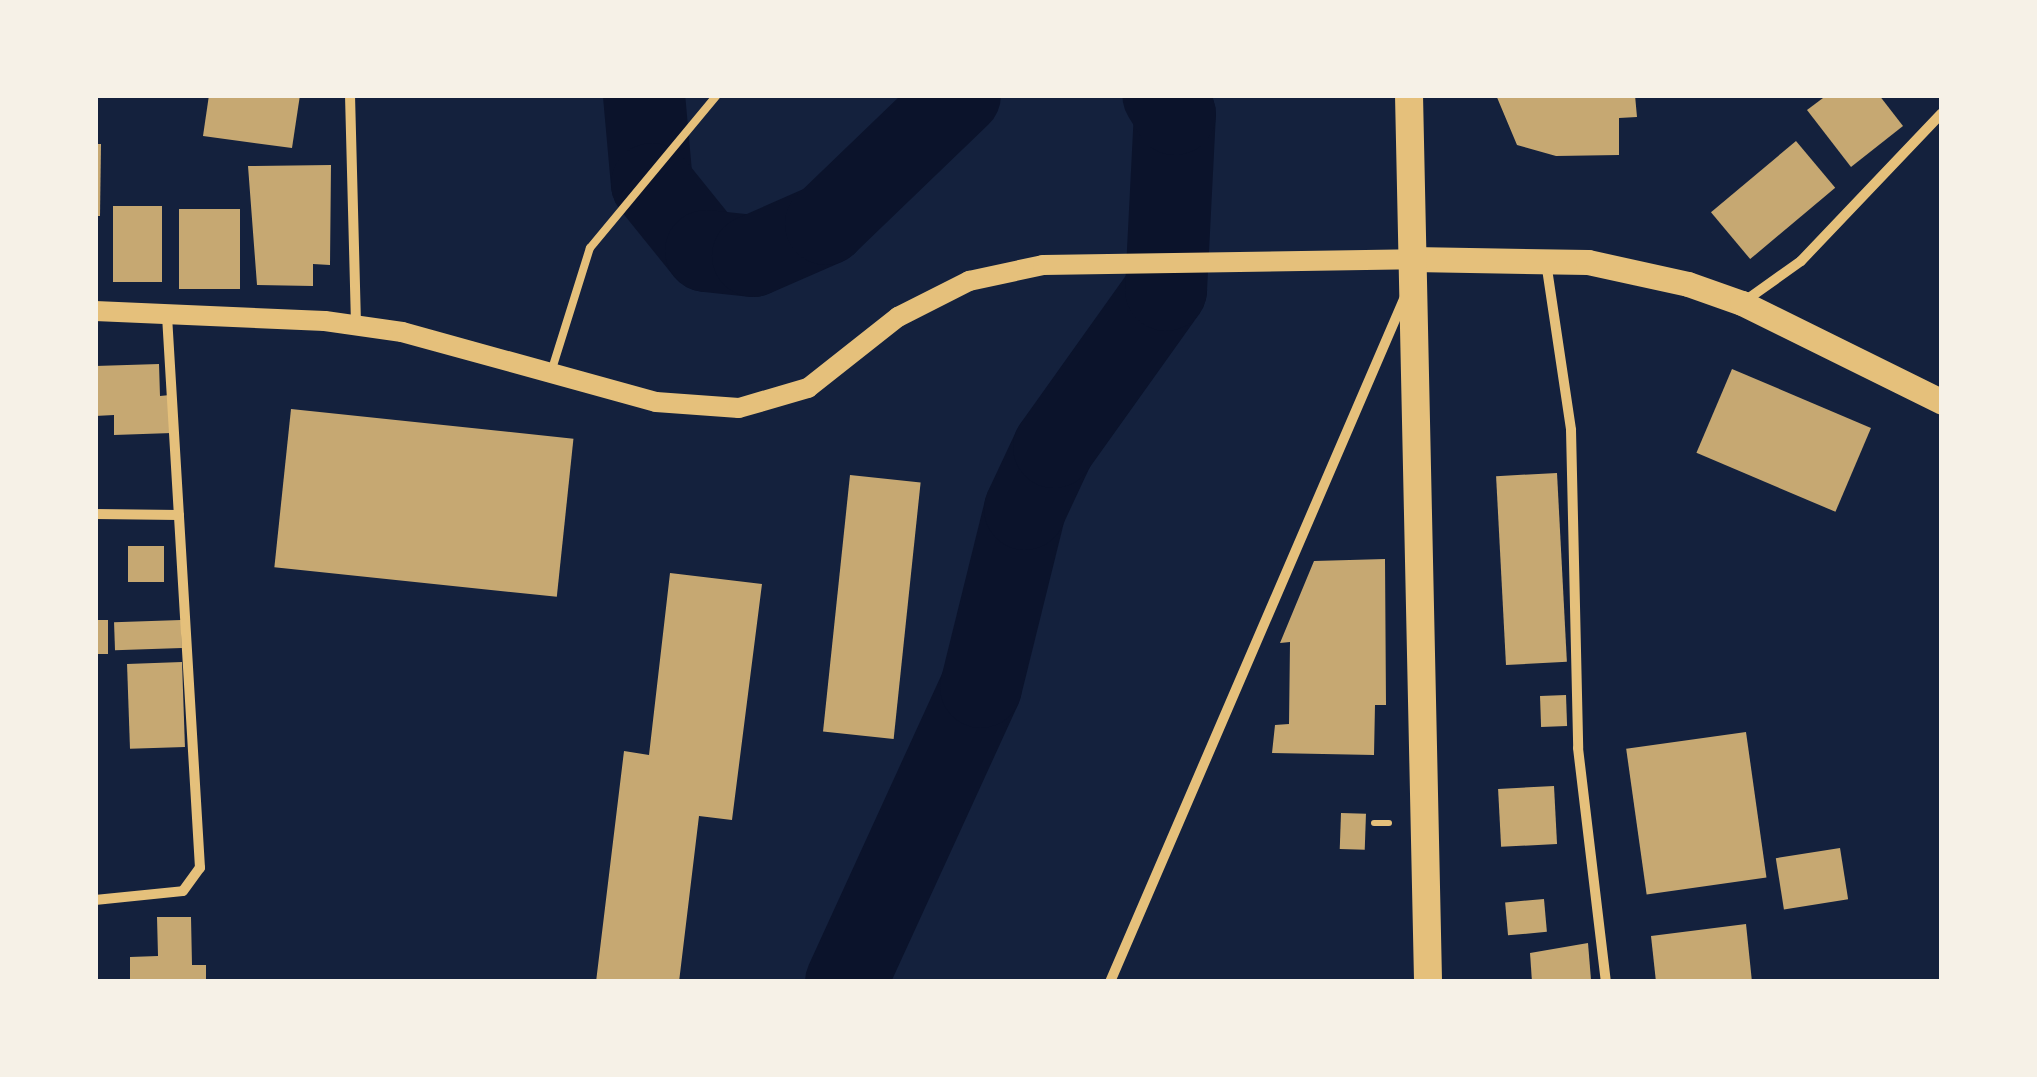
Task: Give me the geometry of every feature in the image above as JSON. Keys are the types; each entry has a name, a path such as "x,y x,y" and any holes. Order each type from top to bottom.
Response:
{"highway":[{"path":"1409,95 1428,982"}],"main road":[{"path":"95,311 356,325 552,370 656,402 739,408 776,402 808,388 930,298 1043,265 1305,261 1412,270 1546,259 1642,272 1742,303 1942,402"}],"street":[{"path":"350,95 356,325"},
{"path":"1742,303 1802,261 1942,113"},
{"path":"1546,259 1571,430 1578,748 1606,982"},
{"path":"1110,982 1412,270"},
{"path":"95,900 183,891 198,878 168,314"},
{"path":"95,514 179,515"}],"lane":[{"path":"552,370 590,248 609,220 717,95"}],"building":[{"path":"209,95 300,95 292,148 203,136"},
{"path":"1496,95 1635,95 1637,117 1619,118 1619,155 1556,156 1517,145"},
{"path":"1827,95 1879,95 1903,126 1851,167 1807,110"},
{"path":"1796,141 1835,188 1750,259 1711,212"},
{"path":"95,144 101,144 100,216 95,216"},
{"path":"331,165 330,265 313,264 313,286 257,285 248,166"},
{"path":"113,206 162,206 162,282 113,282"},
{"path":"179,209 240,209 240,289 179,289"},
{"path":"159,364 160,396 170,395 172,433 114,435 114,415 95,416 95,366"},
{"path":"1732,369 1871,428 1835,512 1696,453"},
{"path":"291,409 573,439 557,597 274,567"},
{"path":"1557,473 1567,662 1506,665 1496,476"},
{"path":"850,475 921,482 894,739 823,732"},
{"path":"128,546 164,546 164,582 128,582"},
{"path":"1385,559 1386,705 1375,705 1374,755 1272,753 1275,725 1289,724 1290,642 1280,643 1314,561"},
{"path":"670,573 762,584 732,820 699,816 679,982 596,982 624,751 649,755"},
{"path":"95,620 108,620 108,654 95,654"},
{"path":"181,620 182,648 115,650 114,622"},
{"path":"182,662 185,747 130,749 127,664"},
{"path":"1566,695 1567,726 1541,727 1540,696"},
{"path":"1746,732 1766,878 1647,894 1626,749"},
{"path":"1554,786 1557,844 1501,847 1498,789"},
{"path":"1341,813 1366,814 1365,850 1340,849"},
{"path":"1840,848 1848,899 1784,910 1776,858"},
{"path":"1544,899 1547,932 1508,935 1505,902"},
{"path":"157,917 191,917 192,965 206,965 206,982 130,982 130,957 158,956"},
{"path":"1746,924 1752,982 1656,982 1651,936"},
{"path":"1588,943 1591,980 1532,982 1530,953"}],"waterway":[{"path":"644,95 652,184 706,251 753,256 826,224 960,95"},
{"path":"846,982 981,687 1025,509 1054,447 1166,290 1175,114 1163,95"}]}
